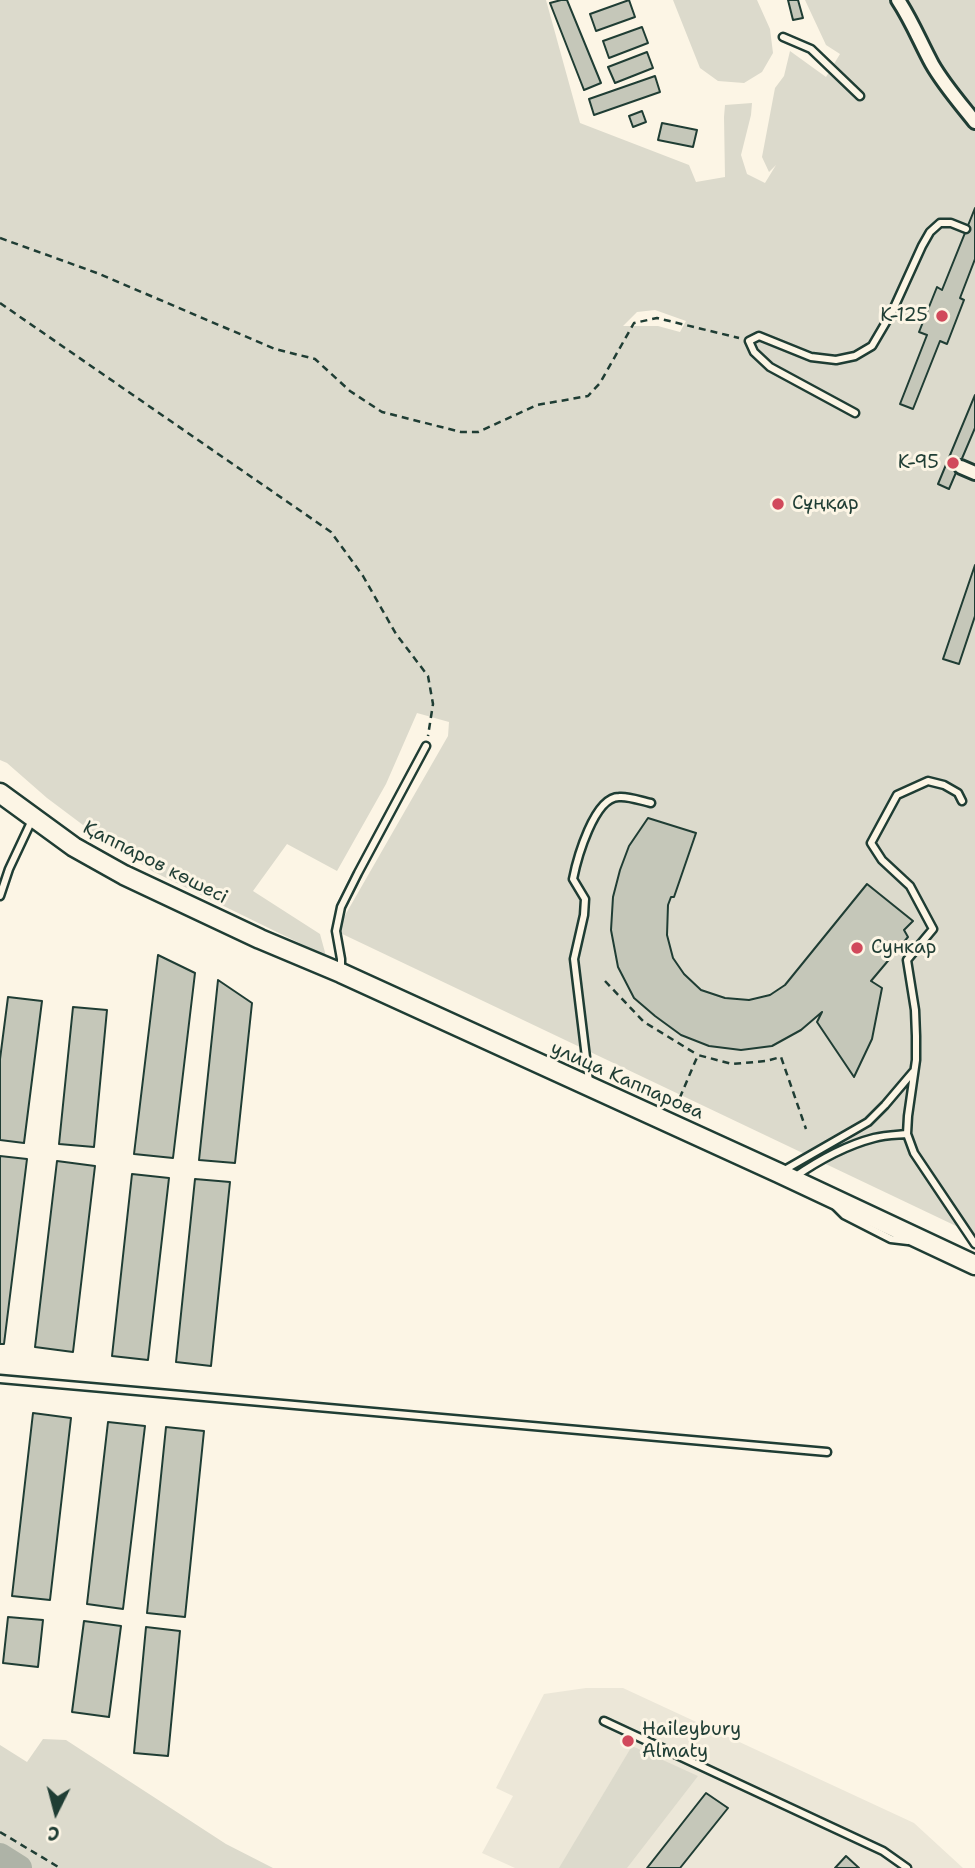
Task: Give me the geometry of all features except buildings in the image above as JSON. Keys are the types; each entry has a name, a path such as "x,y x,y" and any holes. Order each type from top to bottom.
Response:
{"street":[{"path":"898,0 932,63 975,122"},
{"path":"961,467 975,473"},
{"name":"Қаппаров көшесі","path":"0,793 74,847 124,875 260,939"},
{"name":"улица Каппарова","path":"260,939 341,973 975,1265"}],"lane":[{"path":"783,37 811,49 860,96"},
{"path":"855,413 770,367 754,352 749,341 760,336 811,357 836,360 855,356 872,346 892,312 930,232 940,223 951,223 966,229"},
{"path":"341,973 336,931 341,907 426,746"},
{"path":"962,801 958,793 944,785 928,781 897,795 871,843 882,860 910,886 933,929 907,960 915,1010 916,1060 907,1133 914,1153 975,1244"},
{"path":"589,1087 574,960 585,899 573,879 593,819 601,807 619,796 651,803"},
{"path":"0,896 9,869 33,817"},
{"path":"0,864 9,869"},
{"path":"785,1176 868,1122 914,1071"},
{"path":"785,1176 860,1143 907,1133"},
{"path":"0,1379 827,1452"},
{"path":"604,1721 883,1852 907,1868"}],"path":[{"path":"0,238 97,273 275,349 315,359 350,391 382,412 461,432 478,432 537,405 587,396 600,383 634,323 657,318 749,341"},
{"path":"0,303 331,532 363,576 396,634 428,676 433,704 426,746"},
{"path":"605,981 644,1022 698,1055 732,1064 781,1057 806,1129"},
{"path":"669,1123 698,1055"},
{"path":"0,1832 60,1868"}],"shaded area":[{"path":"0,0 546,0 580,123 689,165 696,182 725,177 725,105 752,103 741,155 747,174 765,183 776,165 769,172 762,157 775,88 784,76 790,51 826,77 840,54 826,45 805,0 975,0 975,1235 336,931 448,736 449,722 417,713 386,784 337,871 287,844 253,891 320,934 326,956 152,871 83,825 0,760","holes":["655,310 686,321 680,332 658,326 623,326 637,312"]},
{"path":"673,0 757,0 770,29 773,53 762,72 744,83 718,81 700,68"},
{"name":"Haileybury Almaty","path":"586,1688 623,1688 914,1823 963,1868 515,1868 482,1853 513,1796 496,1788 544,1694"},
{"path":"43,1739 66,1740 226,1844 273,1868 0,1868 0,1745 27,1762"},
{"path":"632,1746 698,1776 627,1868 559,1868"}],"waterway":[{"path":"0,1856 19,1868"}],"place":[{"name":"K-125","path":"942,316"},
{"name":"K-95","path":"953,463"},
{"name":"Сұңқар","path":"778,504"},
{"name":"Сункар","path":"857,948"},
{"name":"Haileybury Almaty","path":"628,1741"}]}
